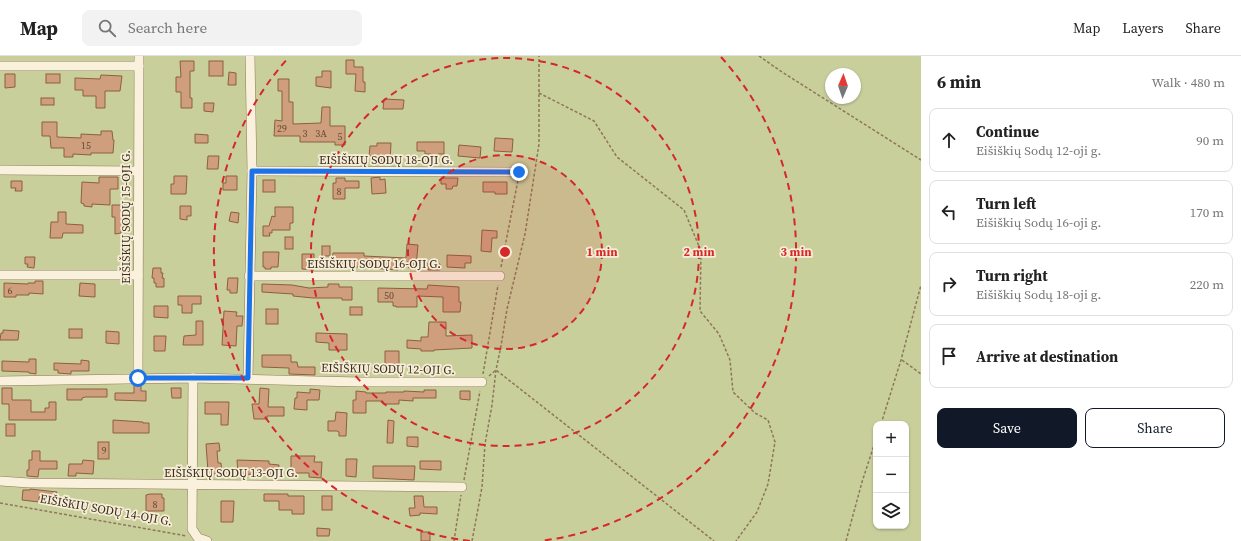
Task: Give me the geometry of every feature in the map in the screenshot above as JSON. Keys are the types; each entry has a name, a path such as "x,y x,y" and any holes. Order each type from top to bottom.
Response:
{"street":[{"name":"EIŠIŠKIŲ SODŲ 15-OJI G.","path":"138,378 139,56"},
{"path":"248,378 252,171 250,56"},
{"path":"0,66 139,66"},
{"path":"0,170 138,171"},
{"name":"EIŠIŠKIŲ SODŲ 18-OJI G.","path":"252,171 519,172"},
{"path":"0,275 138,275"},
{"name":"EIŠIŠKIŲ SODŲ 16-OJI G.","path":"249,276 500,276"},
{"name":"EIŠIŠKIŲ SODŲ 12-OJI G.","path":"0,381 138,378 248,378 360,382 482,382"},
{"path":"193,378 192,528 198,538 207,541"},
{"path":"0,476 0,482"},
{"name":"EIŠIŠKIŲ SODŲ 13-OJI G.","path":"0,482 462,487"}],"path":[{"path":"472,541 482,487 485,444 496,370 525,234 538,144 538,56"},
{"path":"759,56 921,160"},
{"path":"539,93 594,121 616,157 684,210 701,251 700,311 719,334 730,360 732,392 755,413 768,420 775,442 768,484 757,512 736,541"},
{"path":"454,541 462,487 519,172"},
{"path":"882,421 902,360 921,285"},
{"path":"902,360 921,374"},
{"path":"482,382 496,370"},
{"path":"496,370 714,541"},
{"path":"846,541 873,448"},
{"name":"EIŠIŠKIŲ SODŲ 14-OJI G.","path":"0,503 198,538"}],"green space":[{"path":"0,56 921,56 921,541 0,541"}],"building":[{"path":"346,60 354,60 354,67 363,67 365,92 355,91 356,74 346,74"},
{"path":"180,61 194,61 194,71 190,71 190,98 192,98 192,108 181,108 181,92 176,92 176,77 181,77"},
{"path":"209,61 223,61 223,76 209,76"},
{"path":"322,71 331,71 331,88 316,86 316,77 322,77"},
{"path":"229,72 236,73 236,85 228,85"},
{"path":"5,74 15,74 15,87 5,88"},
{"path":"46,74 60,74 60,83 46,83"},
{"path":"101,75 122,76 120,91 105,91 105,108 96,108 96,96 83,96 83,90 75,90 75,78 100,79"},
{"path":"278,79 289,79 289,102 293,102 293,124 321,123 322,107 330,107 330,126 345,126 345,145 335,145 335,142 300,142 300,136 274,136 275,120 282,121 282,91 278,91"},
{"path":"41,98 54,98 54,105 41,105"},
{"path":"384,99 404,100 403,109 383,109"},
{"path":"204,103 214,103 213,112 204,111"},
{"path":"42,122 57,122 57,137 81,138 81,134 101,135 101,131 112,131 114,140 113,153 91,153 91,155 73,154 73,157 64,157 64,148 51,148 50,136 42,136"},
{"path":"195,134 208,135 208,143 195,143"},
{"path":"495,138 513,139 512,152 494,151"},
{"path":"417,142 444,142 444,154 431,156 431,154 425,154 425,151 417,151"},
{"path":"377,143 391,143 390,163 381,162 381,159 377,159 377,156 369,156 370,146 377,146"},
{"path":"459,145 481,147 480,158 458,156"},
{"path":"208,156 219,156 218,169 207,169"},
{"path":"174,176 187,176 186,194 171,194 171,184 174,184"},
{"path":"226,176 237,176 237,190 223,190 223,183 226,183"},
{"path":"99,177 118,177 118,189 110,189 110,205 92,204 92,207 84,206 84,204 81,203 82,182 99,183"},
{"path":"380,177 380,180 385,179 386,193 372,194 371,178"},
{"path":"336,178 345,178 345,181 359,181 359,188 345,188 345,199 333,199 333,183 336,183"},
{"path":"441,178 458,178 457,186 453,186 452,189 446,189 446,184 441,184"},
{"path":"263,180 275,180 275,192 263,192"},
{"path":"11,181 22,181 22,191 15,191 16,188 11,188"},
{"path":"483,182 507,182 507,194 483,192"},
{"path":"112,205 125,205 124,213 122,213 121,233 115,234 115,217 112,217"},
{"path":"180,206 191,206 191,216 187,216 187,220 180,219"},
{"path":"275,207 293,207 293,223 290,223 290,230 272,230 272,233 269,233 270,236 263,236 263,226 269,226 272,216 275,217"},
{"path":"58,212 66,212 66,224 83,225 83,233 63,233 62,238 50,238 51,222 58,222"},
{"path":"231,212 239,213 238,223 229,221"},
{"path":"482,230 497,231 497,238 492,238 491,252 481,251"},
{"path":"285,237 293,237 293,249 285,249"},
{"path":"407,244 418,245 416,267 398,266 398,270 345,266 345,268 332,268 333,253 364,253 364,256 406,258"},
{"path":"322,246 330,246 330,256 322,256"},
{"path":"263,252 279,252 278,267 265,269 265,267 263,267"},
{"path":"302,254 314,254 314,270 302,269"},
{"path":"447,255 471,256 471,263 465,263 465,268 447,267"},
{"path":"25,257 35,257 34,268 27,267 28,264 25,264"},
{"path":"428,263 440,264 440,270 428,270"},
{"path":"153,268 161,268 161,273 163,273 162,278 164,278 164,287 156,287 154,278 152,278"},
{"path":"228,278 238,278 237,293 230,293 230,290 227,290"},
{"path":"35,281 43,281 43,294 29,293 29,295 4,297 4,283 28,284 35,283"},
{"path":"80,283 95,284 95,297 79,296"},
{"path":"262,284 292,285 309,288 328,287 328,284 339,284 339,287 352,287 352,300 342,300 342,298 313,298 293,296 293,294 262,292"},
{"path":"428,285 459,287 459,302 461,302 460,312 443,312 443,297 417,296 417,307 396,307 393,306 393,302 378,302 378,288 427,289"},
{"path":"178,296 201,296 201,304 192,304 192,313 182,313 182,305 178,305"},
{"path":"154,306 168,306 168,318 154,317"},
{"path":"350,307 362,307 362,315 350,315"},
{"path":"266,309 278,309 278,324 266,324"},
{"path":"224,311 237,312 236,316 243,316 242,326 237,326 236,346 222,345"},
{"path":"196,321 203,321 203,345 183,345 184,336 196,335"},
{"path":"429,322 446,322 446,336 472,335 472,348 421,351 421,349 407,348 407,340 421,341 421,337 428,337"},
{"path":"69,329 82,329 82,338 69,338"},
{"path":"3,330 19,331 18,340 0,340"},
{"path":"106,331 119,332 119,344 106,343"},
{"path":"316,333 347,334 347,350 329,350 329,343 316,342"},
{"path":"154,336 166,336 165,351 154,351"},
{"path":"385,351 399,351 399,369 387,369 387,364 385,364"},
{"path":"262,355 291,355 291,362 297,362 298,367 315,367 315,375 289,374 289,368 262,367"},
{"path":"29,359 36,359 36,374 29,372 2,371 2,361 29,362"},
{"path":"81,360 89,361 89,371 71,371 71,374 58,373 58,370 54,370 54,363 81,364"},
{"path":"134,385 141,385 141,391 146,391 146,401 115,400 115,393 134,393"},
{"path":"2,388 12,388 12,400 31,400 31,412 45,412 45,408 49,408 49,402 56,402 56,420 9,420 9,404 2,404"},
{"path":"171,388 181,388 181,398 172,398"},
{"path":"260,388 269,389 268,407 284,407 284,416 267,416 267,419 254,419 252,404 259,404"},
{"path":"67,389 107,389 107,397 85,397 82,398 82,400 67,400"},
{"path":"310,389 320,390 319,400 307,400 307,410 294,409 297,392 310,393"},
{"path":"424,390 436,390 436,398 413,398 413,401 399,400 399,404 383,404 383,401 366,401 366,413 353,413 353,400 356,400 356,391 366,393 386,393 404,391 424,392"},
{"path":"460,391 470,391 470,400 460,399"},
{"path":"205,402 229,402 228,425 221,425 221,414 205,414"},
{"path":"336,412 347,413 346,436 339,436 339,432 337,431 328,431 328,421 335,421"},
{"path":"113,420 149,423 149,433 113,433"},
{"path":"388,420 394,421 393,443 387,443"},
{"path":"6,424 15,424 15,436 6,436"},
{"path":"407,437 418,437 418,447 407,446"},
{"path":"98,442 109,442 109,459 98,459"},
{"path":"219,443 220,451 217,451 218,463 221,463 222,473 213,474 213,472 208,472 206,444"},
{"path":"32,451 40,451 40,461 57,461 57,469 39,469 38,477 27,476 27,470 29,470 29,460 32,460"},
{"path":"291,456 315,456 314,462 322,462 321,478 309,477 309,473 291,473"},
{"path":"346,459 357,459 356,477 346,476"},
{"path":"83,460 94,461 93,474 76,473 76,476 68,476 69,464 82,464"},
{"path":"237,460 269,461 269,464 279,465 278,475 238,474"},
{"path":"420,461 441,461 441,470 420,469"},
{"path":"373,466 415,466 414,480 373,478"},
{"path":"30,489 57,492 56,499 39,497 39,502 22,500 23,490"},
{"path":"162,494 162,498 164,498 164,511 146,511 146,495"},
{"path":"264,494 304,496 304,514 292,514 292,510 279,510 279,501 264,501"},
{"path":"322,496 332,496 332,510 322,510"},
{"path":"414,496 423,496 424,507 437,507 437,514 420,513 420,515 410,516 409,508 415,508"},
{"path":"221,501 234,501 233,522 221,522"},
{"path":"317,528 330,529 329,536 317,536"},
{"path":"421,532 430,532 430,541 421,541"}],"route":[{"path":"138,378 248,378 252,171 519,172"}]}
